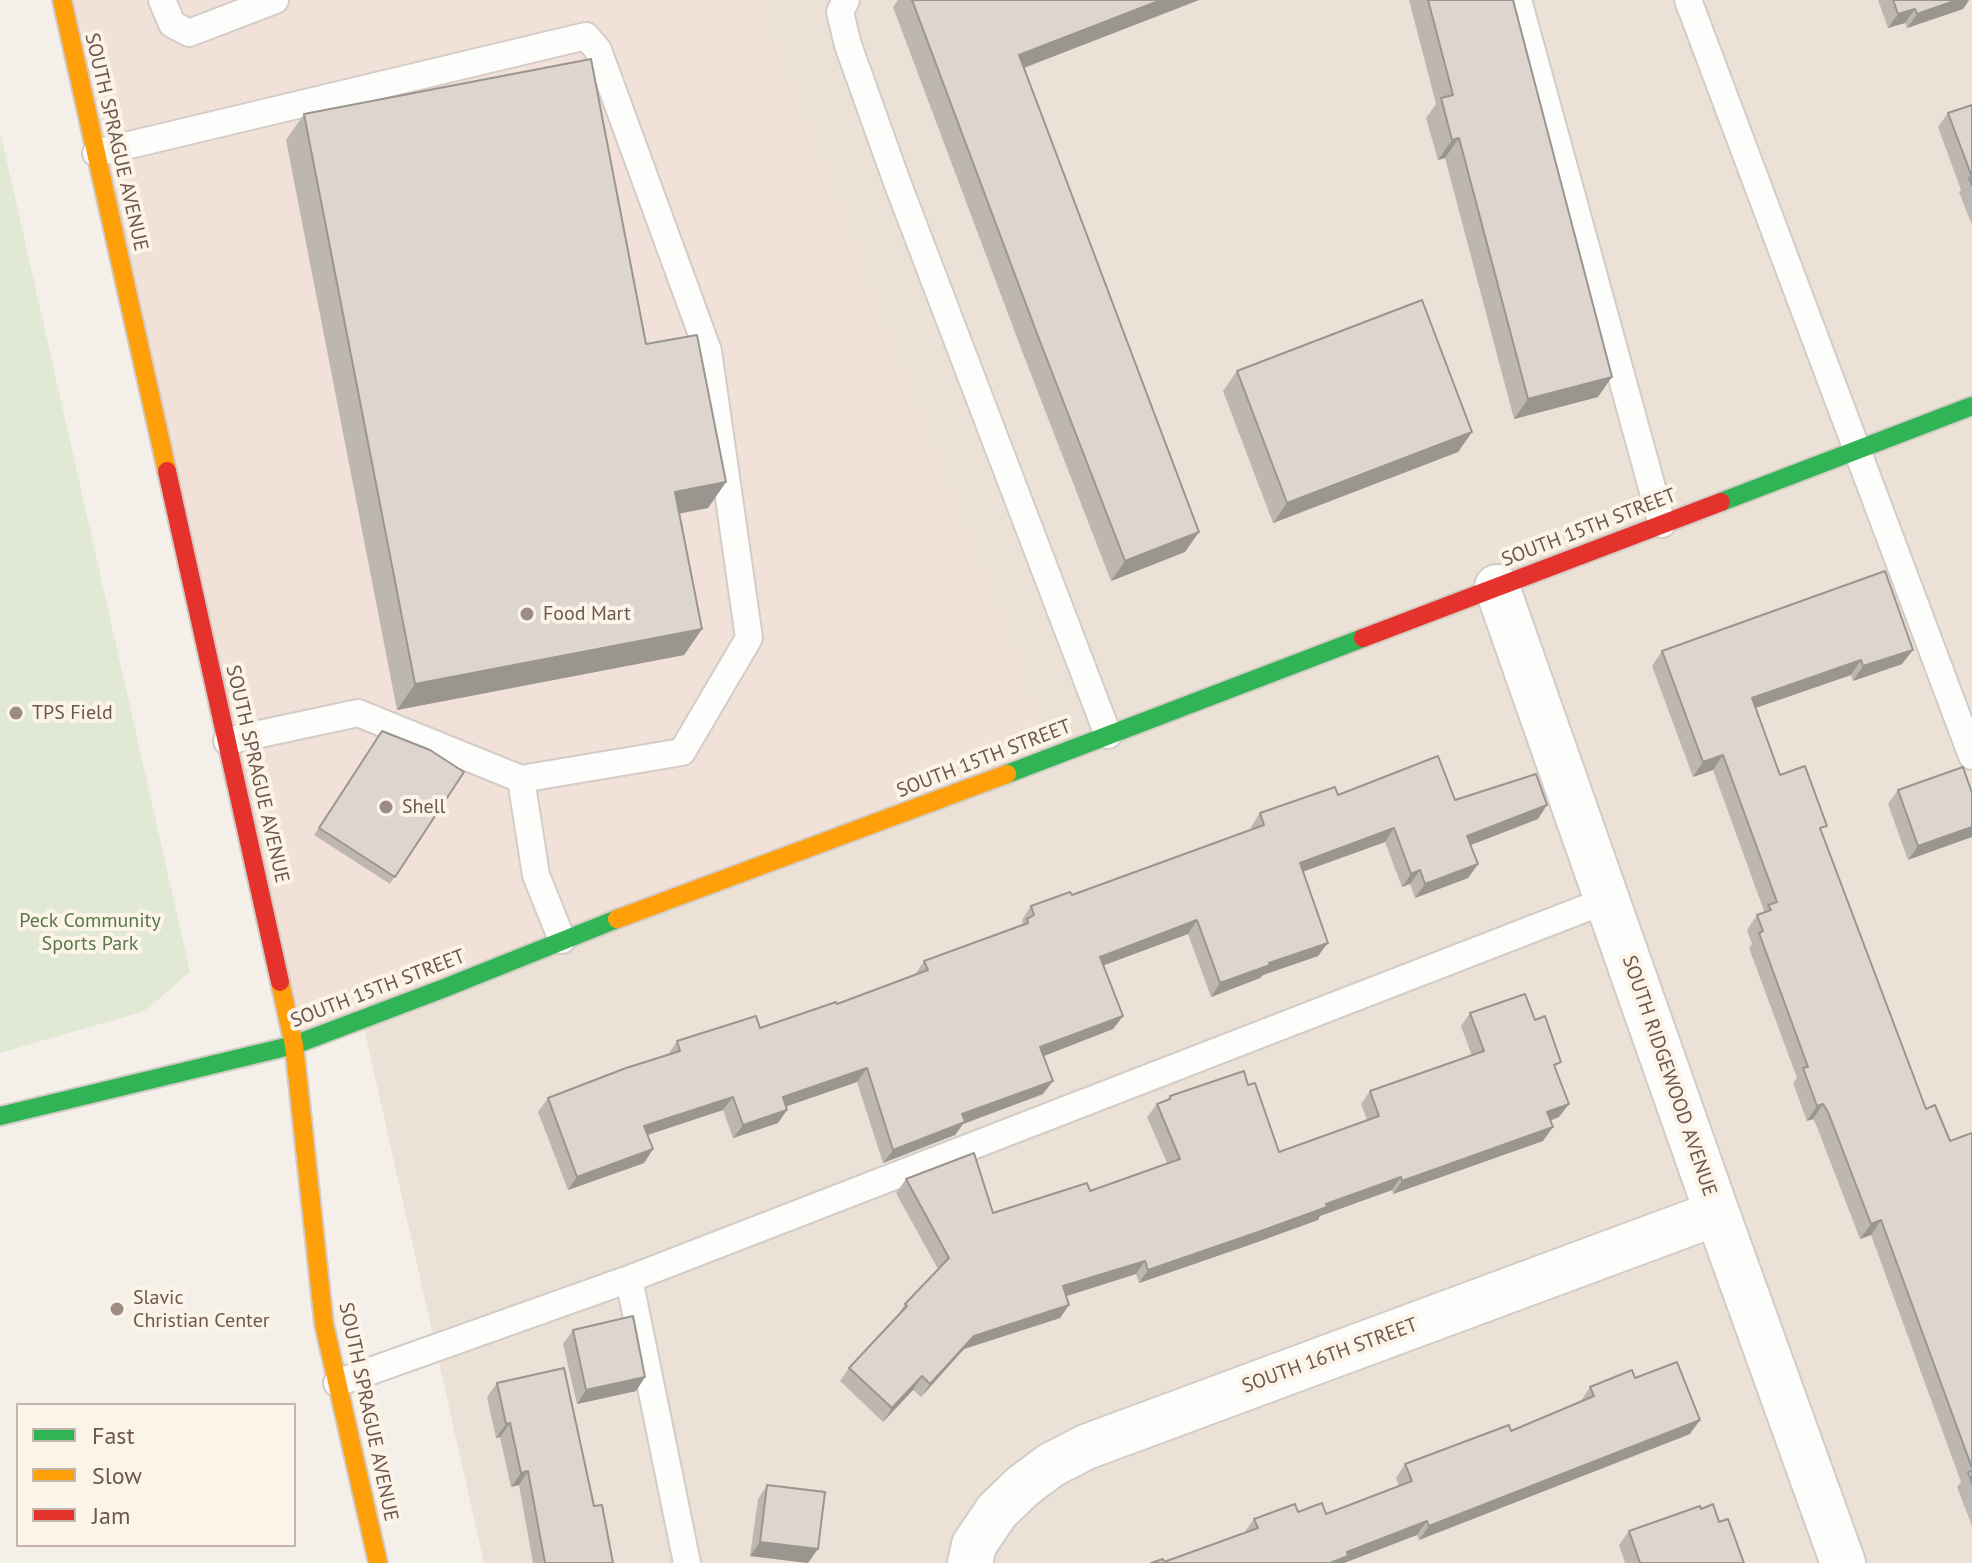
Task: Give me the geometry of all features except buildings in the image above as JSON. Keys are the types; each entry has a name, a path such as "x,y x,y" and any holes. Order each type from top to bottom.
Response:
{"street":[{"name":"SOUTH SPRAGUE AVENUE","path":"62,0 294,1045 324,1324 378,1563"},
{"name":"SOUTH 15TH STREET","path":"0,1116 294,1045 562,940 1972,406"},
{"name":"SOUTH RIDGEWOOD AVENUE","path":"1497,587 1843,1563"},
{"name":"SOUTH 16TH STREET","path":"972,1554 997,1511 1023,1486 1051,1465 1086,1447 1717,1213"}],"lane":[{"path":"162,0 172,24 189,33 275,0"},
{"path":"846,0 840,12 848,45 897,182 1108,735"},
{"path":"1518,0 1662,524"},
{"path":"1688,0 1972,756"},
{"path":"96,153 586,36 598,50 708,351 749,638 682,752 521,779 358,713 227,741"},
{"path":"521,779 536,875 562,940"},
{"path":"337,1383 629,1279 1607,900"},
{"path":"629,1279 687,1563"}],"shaded area":[{"path":"62,0 755,0 1052,757 294,1045"},
{"path":"755,0 1972,0 1972,1563 484,1563 362,1019"}],"green space":[{"name":"Peck Community Sports Park","path":"0,131 190,972 145,1011 0,1053"}],"traffic: fast":[{"path":"1721,502 1972,406"},
{"path":"1007,774 1363,638"},
{"path":"0,1116 294,1045 617,919"}],"traffic: slow":[{"path":"62,0 167,471"},
{"path":"617,919 1007,774"},
{"path":"280,982 294,1045 324,1324 378,1563"}],"traffic: jam":[{"path":"167,471 280,982"},
{"path":"1363,638 1721,502"}],"place":[{"name":"Food Mart","path":"527,614"},
{"name":"TPS Field","path":"16,713"},
{"name":"Shell","path":"386,807"},
{"name":"Slavic Christian Center","path":"117,1309"}]}
